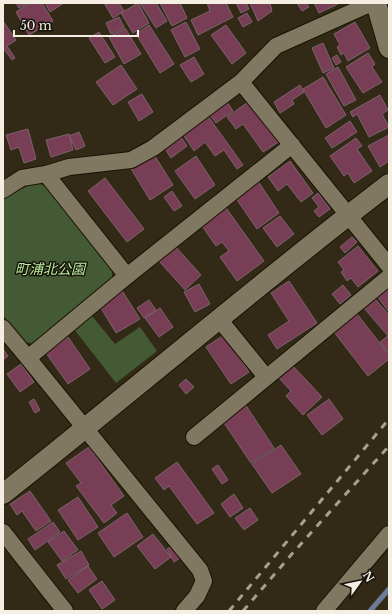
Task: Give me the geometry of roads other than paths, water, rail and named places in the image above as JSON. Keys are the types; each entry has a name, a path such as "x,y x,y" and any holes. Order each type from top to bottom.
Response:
{"street":[{"path":"3,190 22,178 46,174 69,167 131,160 153,148 241,82 276,46 372,3"},
{"path":"376,3 389,48"},
{"path":"241,82 389,266"},
{"path":"28,358 127,276 292,145"},
{"path":"46,174 127,276"},
{"path":"3,494 321,236 389,184"},
{"path":"194,437 389,277"},
{"path":"219,320 266,377"},
{"path":"3,328 200,570 204,581 197,596 184,611"},
{"path":"3,532 65,611"},
{"path":"324,611 389,534"}],"waterway":[{"path":"370,611 389,589"}],"railway":[{"path":"229,611 389,419"},
{"path":"243,611 389,446"}],"park label":[{"name":"町浦北公園","path":"50,269"}]}
